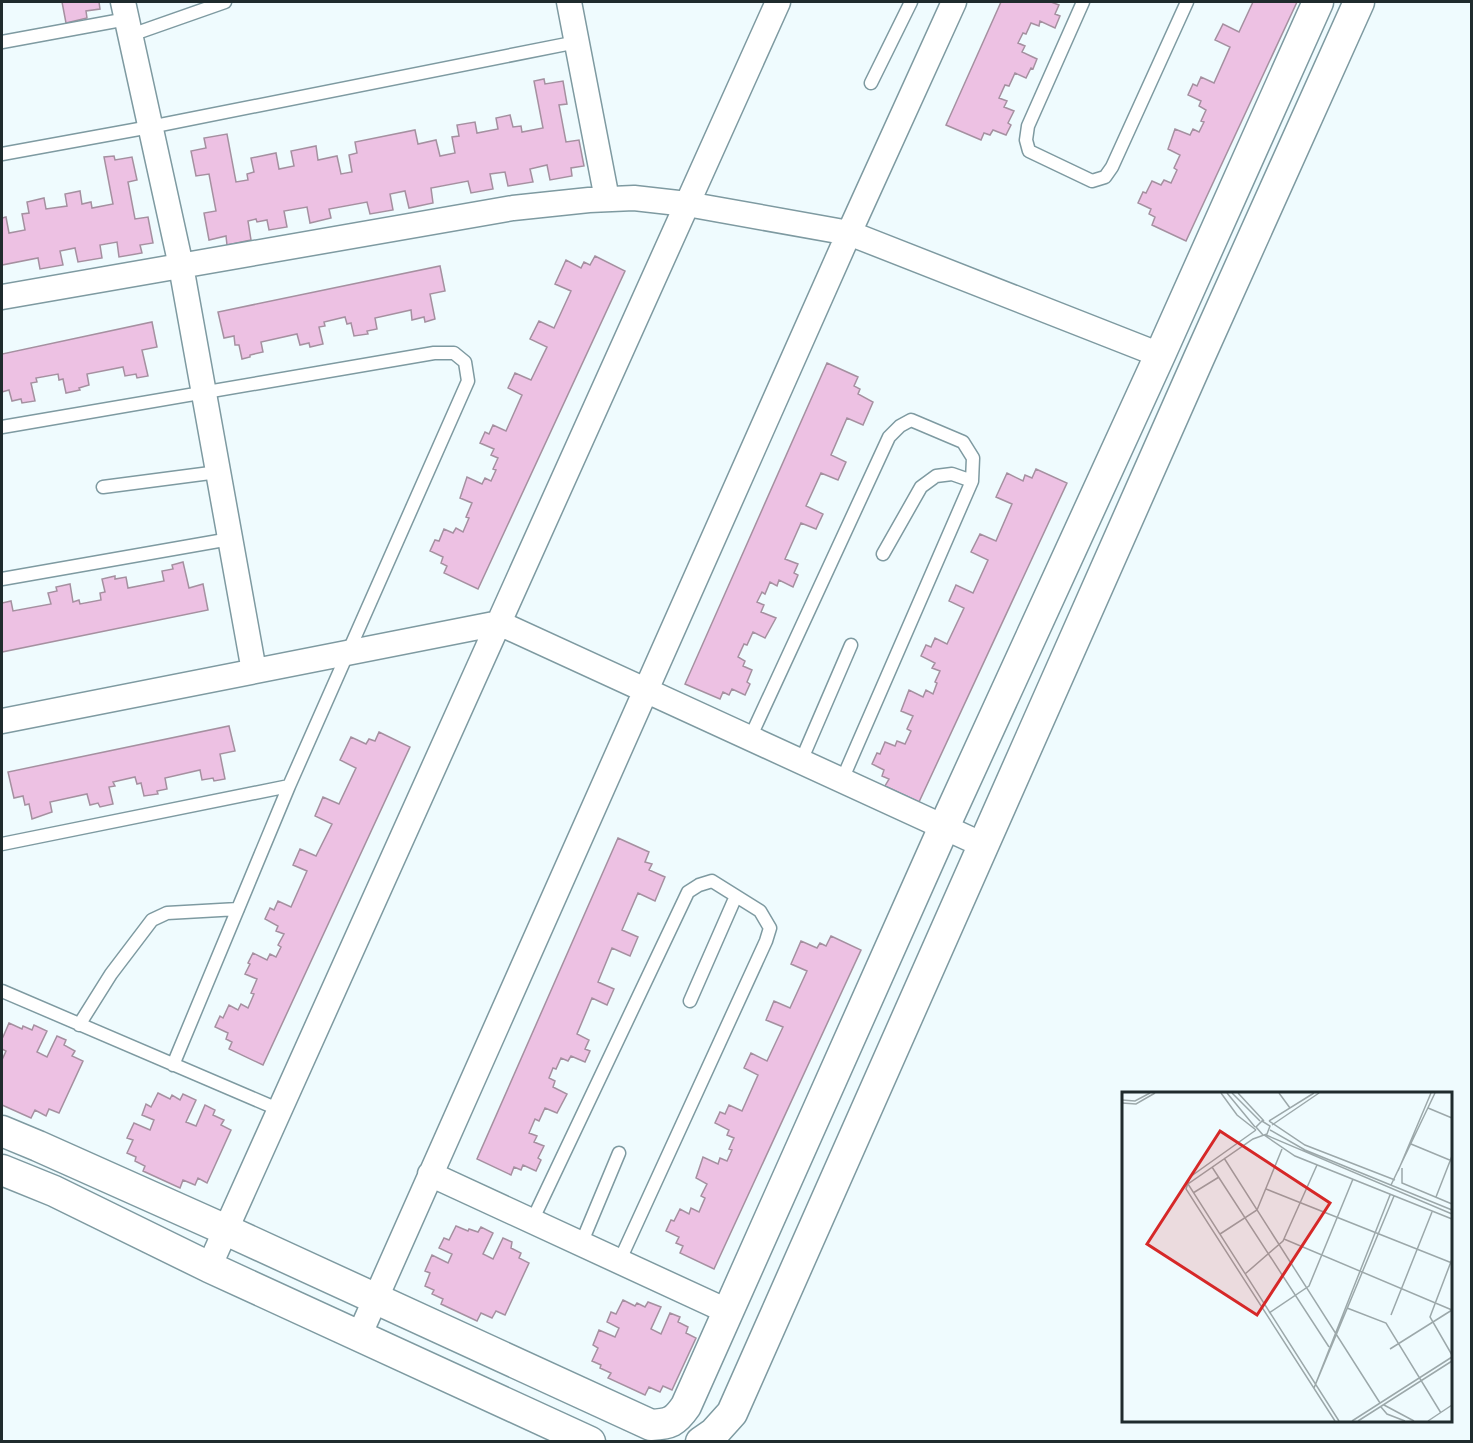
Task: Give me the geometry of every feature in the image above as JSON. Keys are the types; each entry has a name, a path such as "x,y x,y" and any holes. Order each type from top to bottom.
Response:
{"street":[{"path":"569,2 607,199"},
{"path":"209,1268 778,2"},
{"path":"359,1336 954,2"},
{"path":"2,1131 226,1230 651,1425 666,1424 678,1418 686,1406 729,1312 944,827 1160,355 1318,2"},
{"path":"701,1442 714,1433 732,1413 1198,358 1359,2"},
{"path":"127,19 181,266 254,671"},
{"path":"2,297 513,208 634,198 687,204 849,233 1160,355"},
{"path":"2,721 499,623 983,845"},
{"path":"2,1170 54,1191 209,1268 590,1442"},
{"path":"430,1174 729,1312"}],"lane":[{"path":"2,42 225,2"},
{"path":"871,83 911,2"},
{"path":"1083,2 1029,126 1026,140 1029,150 1092,181 1105,177 1112,167 1187,2"},
{"path":"2,154 577,42"},
{"path":"2,427 434,353 454,353 465,362 468,381 289,786 173,1065"},
{"path":"750,738 889,437 900,426 911,420 963,442 973,458 972,482 842,780"},
{"path":"103,487 218,472"},
{"path":"883,555 921,487 936,476 952,474 972,482"},
{"path":"2,579 230,539"},
{"path":"801,761 851,645"},
{"path":"2,844 289,786"},
{"path":"532,1221 688,892 712,881 760,910 770,928 619,1262"},
{"path":"690,1001 736,896"},
{"path":"79,1025 111,974 152,920 167,913 238,909"},
{"path":"2,991 280,1110"},
{"path":"581,1244 619,1153"}],"building":[{"path":"62,2 99,2 100,9 86,11 87,18 66,23"},
{"path":"1001,2 1051,2 1059,5 1055,14 1060,16 1055,28 1040,21 1039,26 1031,23 1026,34 1023,33 1018,43 1025,46 1022,52 1037,59 1026,78 1015,73 1009,86 1005,85 999,98 1007,101 1004,107 1014,111 1008,123 1011,125 1006,135 993,130 990,135 984,133 981,140 946,125"},
{"path":"1253,2 1297,2 1186,241 1152,225 1155,217 1149,214 1151,209 1138,203 1152,181 1161,185 1164,180 1171,183 1180,155 1168,149 1175,129 1190,135 1193,129 1199,132 1204,122 1201,121 1206,110 1199,106 1201,101 1188,95 1193,84 1197,86 1201,77 1214,83 1230,47 1215,40 1223,24 1239,32"},
{"path":"544,79 545,84 563,81 567,104 559,105 566,142 579,140 584,166 571,168 572,176 550,180 547,165 530,169 533,182 508,186 505,172 490,174 493,189 471,193 468,181 431,188 433,203 409,208 405,191 390,194 393,210 370,214 367,202 329,209 331,218 310,223 307,207 284,211 287,227 269,230 267,220 257,222 256,219 248,221 251,240 227,245 226,236 209,240 204,213 216,211 209,174 196,176 191,151 206,148 204,138 227,134 236,182 248,180 247,174 254,172 251,158 276,153 279,169 294,166 291,151 316,146 318,160 337,156 341,174 352,172 349,155 357,153 355,142 415,130 418,144 436,140 440,156 455,153 452,137 459,136 457,125 475,122 477,133 498,129 496,118 510,115 513,127 521,126 522,132 543,128 534,81"},
{"path":"114,156 115,160 132,157 137,180 128,182 135,219 148,217 153,243 140,245 142,253 119,257 117,242 100,245 102,258 78,262 75,248 60,251 63,265 40,269 38,258 2,265 2,218 6,217 9,233 25,230 22,214 29,213 27,202 44,198 46,209 67,206 65,194 80,191 82,204 91,202 92,208 113,204 104,157"},
{"path":"595,256 625,271 478,589 444,573 447,566 441,563 443,557 430,551 435,540 439,541 444,529 453,533 456,528 463,532 472,503 460,498 467,477 482,484 485,478 491,481 498,458 491,455 494,449 480,443 485,432 489,434 493,425 506,431 522,395 508,388 515,373 531,380 547,347 530,339 539,321 554,328 571,291 555,284 566,260 581,268 584,262 590,265"},
{"path":"440,266 445,291 430,294 435,319 425,322 424,317 412,320 411,310 375,318 377,329 367,331 368,334 354,336 351,323 347,324 345,317 324,322 325,326 319,327 323,344 310,347 309,343 300,345 297,334 261,342 263,352 242,359 239,345 235,345 234,336 224,338 218,312"},
{"path":"152,322 157,347 142,350 148,376 137,378 136,374 125,376 123,367 87,374 89,385 66,393 63,379 59,380 58,374 36,378 37,382 31,383 35,401 22,403 21,399 12,401 9,390 2,392 2,354"},
{"path":"827,363 858,377 854,386 860,389 858,394 873,402 863,425 847,418 831,455 846,462 838,480 821,473 806,506 823,514 816,529 801,523 785,559 798,564 794,573 798,575 793,587 779,580 777,586 770,582 765,594 762,592 757,602 764,605 761,612 776,618 765,638 753,632 738,657 745,661 743,666 752,670 747,682 750,684 745,695 732,689 729,695 723,692 720,699 685,684"},
{"path":"1036,469 1067,483 919,802 885,786 889,779 882,776 884,770 872,764 877,753 880,754 885,742 895,746 897,741 905,744 911,731 907,729 913,716 901,711 909,690 923,697 926,690 933,694 940,671 932,668 935,663 921,656 926,645 931,647 935,638 947,644 964,608 949,601 956,585 973,593 988,560 971,552 980,534 996,541 1012,504 996,497 1007,473 1023,481 1025,475 1032,478"},
{"path":"183,562 189,588 203,584 208,610 2,652 2,603 11,601 13,611 51,604 48,593 57,591 56,587 70,584 73,602 79,600 80,604 101,600 100,593 105,592 102,579 115,576 115,579 126,577 128,588 164,581 162,571 173,569 172,565"},
{"path":"229,726 235,751 220,754 225,779 202,780 200,770 165,778 167,789 157,791 158,794 144,796 141,783 137,784 135,777 113,782 115,786 109,787 113,804 100,807 98,803 90,805 87,794 50,802 52,812 32,819 29,804 25,805 23,796 14,798 8,772"},
{"path":"379,732 410,747 263,1065 229,1049 232,1042 226,1039 228,1033 215,1027 220,1016 223,1018 229,1005 238,1010 241,1004 248,1008 257,979 245,974 253,953 267,960 270,954 276,957 281,947 278,945 284,934 276,931 278,926 265,919 270,908 274,910 278,901 291,907 307,871 293,865 300,849 316,856 332,824 315,816 323,797 339,804 356,768 340,760 351,737 366,744 369,739 375,741"},
{"path":"618,838 649,852 645,862 652,864 649,870 665,877 655,901 638,893 622,930 638,937 630,956 612,948 598,982 614,989 607,1005 592,998 577,1034 589,1040 585,1049 590,1051 585,1062 571,1056 568,1061 561,1058 556,1069 553,1068 549,1078 555,1081 553,1087 567,1094 557,1113 545,1108 539,1121 535,1119 529,1133 537,1136 534,1142 544,1146 538,1158 541,1160 536,1171 523,1165 521,1170 514,1167 511,1175 477,1159"},
{"path":"831,936 861,950 714,1269 680,1253 683,1246 676,1243 679,1237 666,1231 680,1209 689,1214 691,1208 699,1212 705,1198 701,1196 707,1184 696,1178 703,1157 718,1164 720,1158 727,1161 734,1138 727,1135 729,1130 715,1123 720,1112 725,1114 729,1105 742,1111 758,1075 744,1068 751,1053 767,1061 783,1027 766,1020 774,1001 790,1008 807,971 791,964 801,941 817,948 820,943 826,946"},
{"path":"9,1023 22,1029 23,1026 32,1030 34,1025 47,1031 37,1052 47,1057 57,1036 66,1040 64,1045 75,1051 72,1056 83,1061 59,1113 49,1109 46,1116 35,1110 31,1118 2,1105 2,1060 6,1051 2,1049 2,1037"},
{"path":"158,1093 170,1099 172,1095 180,1100 183,1094 196,1100 186,1122 196,1126 205,1105 215,1110 213,1115 224,1120 221,1125 231,1130 207,1183 198,1178 195,1185 183,1180 180,1188 143,1171 145,1166 135,1161 136,1157 127,1153 133,1140 127,1138 134,1123 150,1130 154,1120 142,1115 146,1104 151,1107"},
{"path":"456,1226 478,1232 481,1227 493,1233 483,1254 493,1259 503,1238 512,1242 511,1248 521,1253 519,1258 529,1263 505,1315 496,1311 492,1318 481,1313 477,1321 441,1304 443,1299 432,1294 434,1290 425,1286 430,1273 425,1271 432,1255 448,1263 452,1254 439,1248 444,1238 449,1240"},
{"path":"623,1300 635,1306 637,1303 645,1307 648,1302 661,1307 651,1329 661,1334 670,1313 680,1317 678,1322 688,1327 686,1333 696,1338 672,1390 663,1386 660,1392 649,1387 645,1395 608,1378 611,1373 592,1361 598,1348 593,1345 599,1330 615,1337 619,1328 607,1322 611,1312 616,1314"}]}
